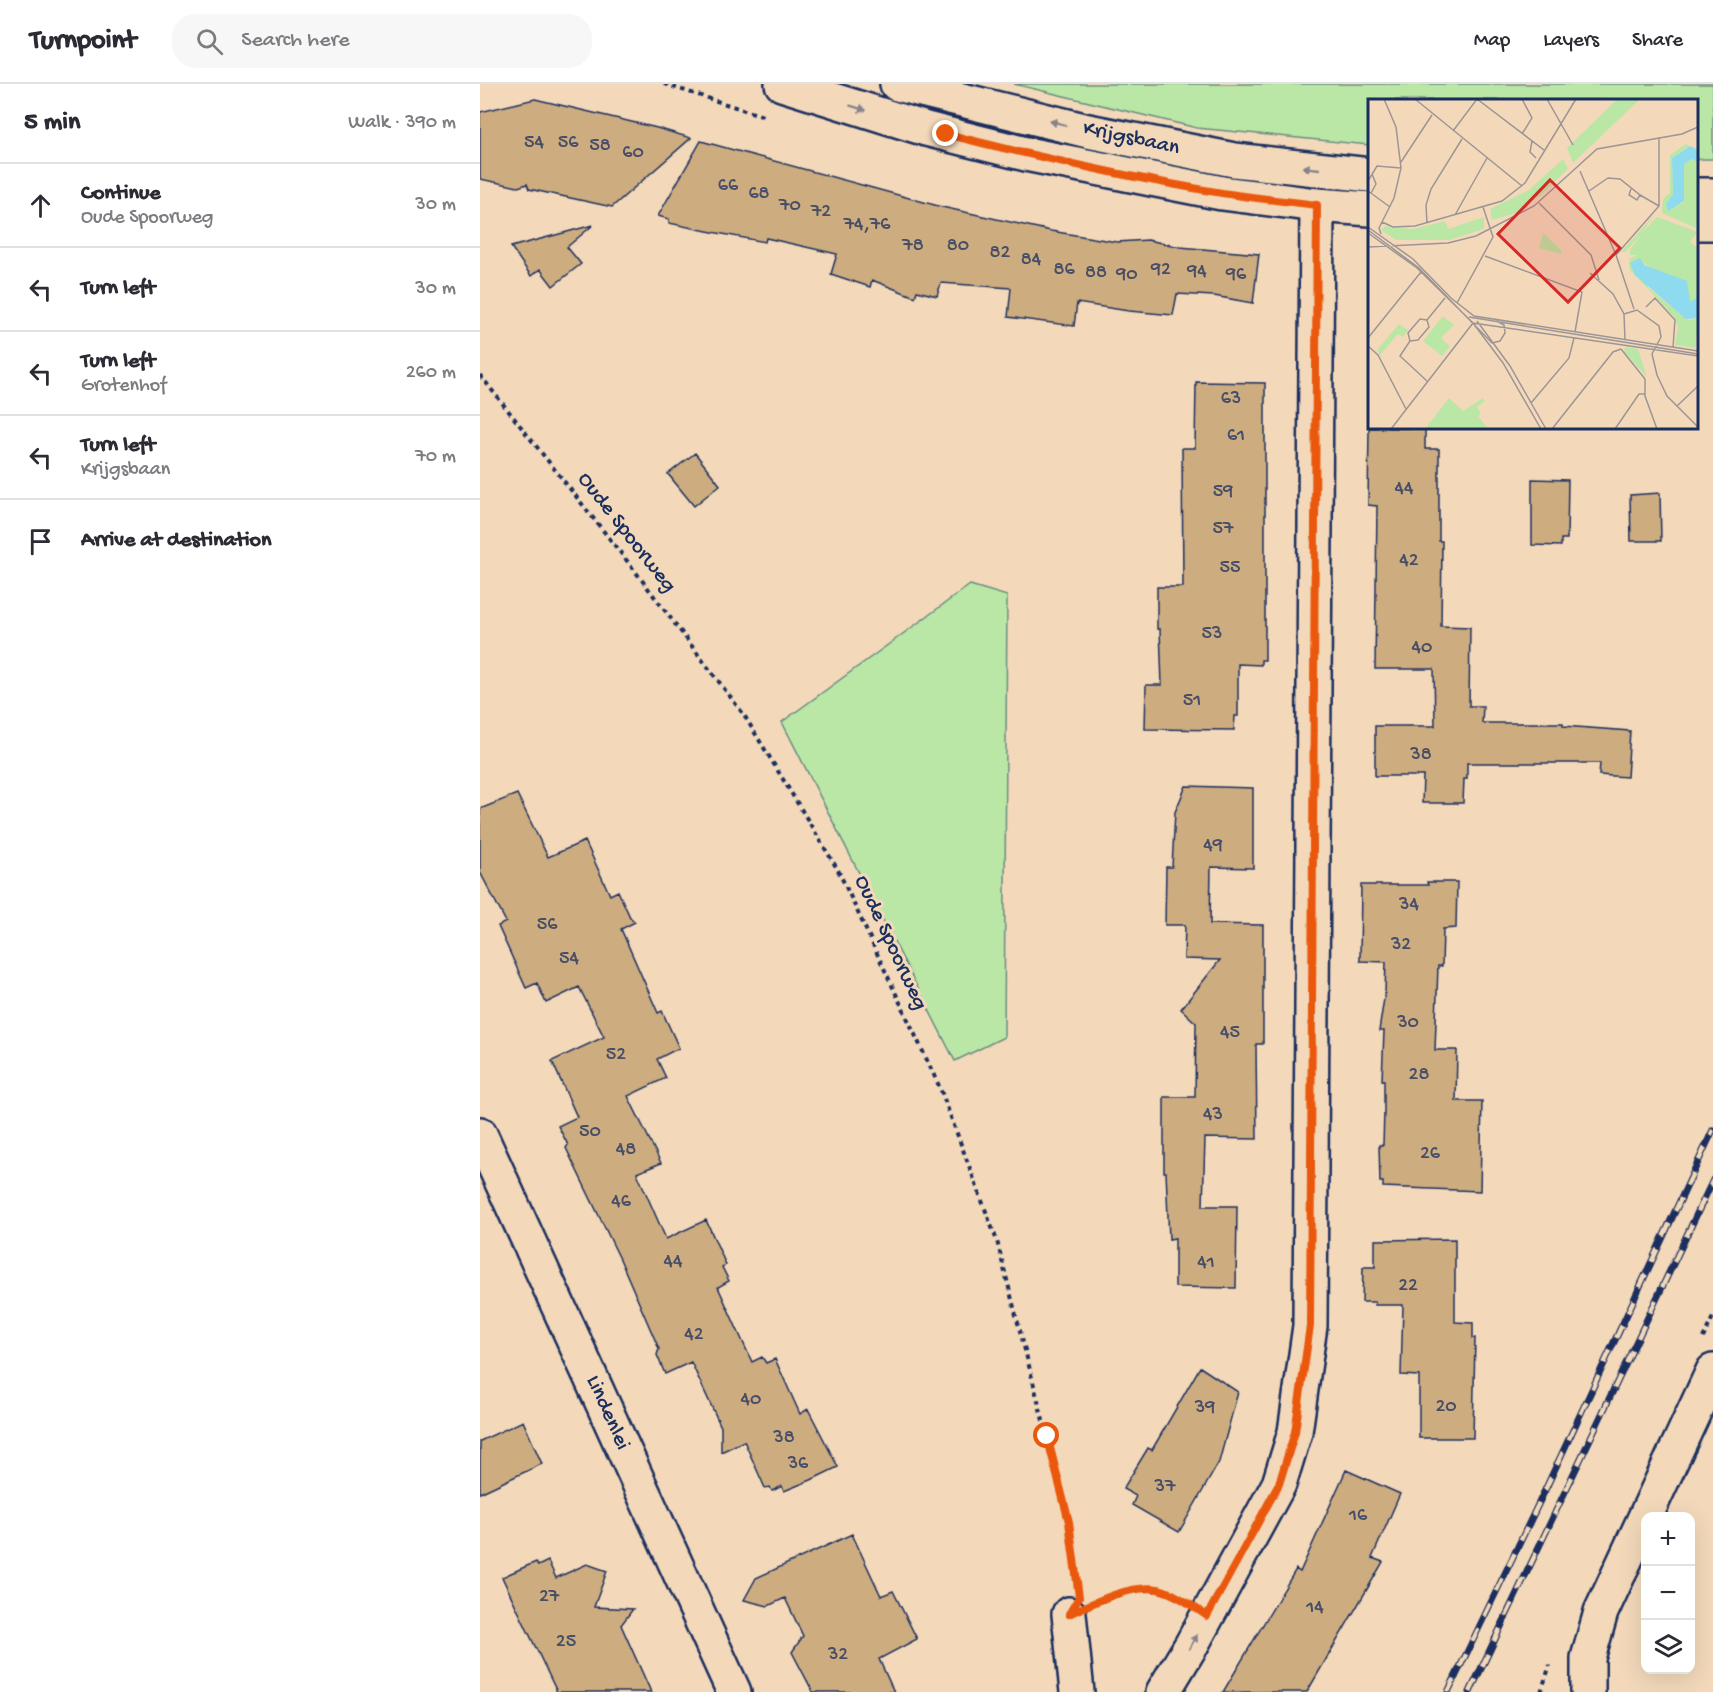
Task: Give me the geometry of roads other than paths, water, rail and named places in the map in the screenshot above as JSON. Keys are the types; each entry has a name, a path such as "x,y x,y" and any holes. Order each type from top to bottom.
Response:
{"street":[{"name":"Krijgsbaan","path":"782,84 926,129 1026,154 1222,193 1368,209"},
{"name":"Krijgsbaan","path":"897,84 1088,131 1233,160 1368,175"},
{"path":"1162,1692 1207,1616 1279,1484 1295,1432 1310,1326 1317,205"},
{"path":"1698,223 1713,224"},
{"name":"Lindenlei","path":"480,1134 734,1692"},
{"path":"1588,1692 1588,1658 1601,1612 1713,1371"},
{"path":"1069,1614 1077,1692"}],"railway":[{"path":"1448,1692 1713,1130"},
{"path":"1470,1692 1713,1180"}]}
